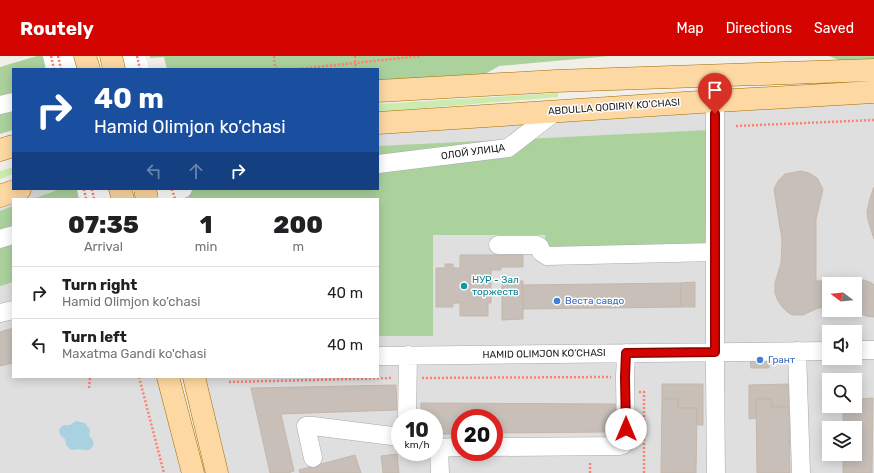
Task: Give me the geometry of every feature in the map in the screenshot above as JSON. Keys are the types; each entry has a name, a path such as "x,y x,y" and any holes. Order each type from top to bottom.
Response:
{"main road":[{"path":"85,56 88,68"},
{"path":"111,56 114,68"},
{"path":"379,91 556,81 874,70"},
{"path":"715,75 715,101"},
{"name":"ABDULLA QODIRIY KO'CHASI","path":"379,123 874,92"},
{"path":"0,150 12,146"},
{"path":"0,196 17,190"},
{"path":"168,378 193,473"},
{"path":"194,378 217,473"}],"street":[{"path":"715,101 716,473"},
{"path":"0,105 12,102"},
{"name":"ОЛОЙ УЛИЦА","path":"379,164 508,148 556,111"},
{"path":"151,198 179,190"},
{"path":"0,239 12,235"},
{"path":"498,245 537,244 540,247 541,252 547,256 715,252"},
{"path":"0,313 12,310"},
{"path":"862,350 874,350"},
{"path":"797,351 801,473"},
{"name":"HAMID OLIMJON KO’CHASI","path":"379,356 822,351"},
{"path":"503,447 623,445 626,442 626,353"},
{"path":"407,409 408,355"},
{"path":"313,458 306,426 391,436"},
{"path":"438,461 440,473"}],"path":[{"path":"51,56 54,68"},
{"path":"58,56 62,68"},
{"path":"137,56 140,68"},
{"path":"274,56 276,68"},
{"path":"355,56 356,68"},
{"path":"308,68 421,56"},
{"path":"736,126 874,120"},
{"path":"229,382 408,378 625,377"},
{"path":"89,388 90,378"},
{"path":"139,378 164,473"}],"shaded area":[{"path":"874,92 874,473 217,473 194,378 379,378 379,198 163,198 164,190 379,190 379,123"},
{"path":"17,190 87,190 94,198 12,198 12,378 168,378 193,473 0,473 0,196"}],"green space":[{"path":"37,56 43,56 46,68 12,68 12,130 0,134 0,67"},
{"path":"150,56 610,56 499,66 478,78 379,85 379,68 167,68 164,57 150,58"},
{"path":"829,56 874,56 874,62 846,63"},
{"path":"558,93 558,97 379,112 379,104"},
{"path":"709,130 705,245 546,249 545,235 433,235 433,336 379,336 379,198 190,198 187,190 379,190 379,146"},
{"path":"12,167 12,174 0,179 0,171"},
{"path":"57,190 77,190 79,198 36,198"},
{"path":"12,206 12,229 0,232 0,211"},
{"path":"12,244 12,282 0,286 0,248"}],"water":[{"path":"76,421 85,423 90,430 89,436 94,443 89,450 71,450 66,445 65,439 60,435 59,430 62,426 70,425"}],"pier":[{"path":"43,56 145,56 149,68 46,68"},
{"path":"77,190 179,190 182,198 79,198"}],"building":[{"path":"801,171 809,173 817,178 823,189 816,219 816,281 822,281 822,308 818,308 803,315 790,314 778,301 775,293 775,283 781,263 782,240 774,189 778,181 785,174"},
{"path":"874,187 874,239 867,212"},
{"name":"НУР - Зал торжеств","path":"460,255 523,255 523,267 501,267 501,270 491,270 491,303 488,303 488,316 460,316 460,303 453,303 453,307 436,307 436,268 445,268 445,264 453,264 453,268 460,268"},
{"path":"862,280 874,285 874,317 862,314"},
{"path":"523,281 523,319 502,320 502,282"},
{"path":"695,282 695,307 681,307 681,283"},
{"path":"681,283 681,307 523,309 522,285"},
{"path":"12,328 12,363 0,366 0,332"},
{"path":"750,356 769,357 769,368 751,368"},
{"path":"662,384 703,384 703,425 696,425 697,408 678,408 678,399 662,399"},
{"path":"789,384 789,407 772,407 771,399 756,399 756,418 749,419 749,385"},
{"path":"396,385 397,409 281,414 294,471 288,473 270,473 251,388"},
{"path":"873,398 872,473 843,473 843,461 862,461 862,421 843,421 843,413 862,413 862,399"},
{"path":"662,399 678,399 678,408 697,408 696,473 661,473"},
{"path":"756,399 771,399 772,407 789,407 790,473 757,473"},
{"path":"421,403 616,404 616,418 610,418 609,432 503,433 503,409 451,409 451,434 443,434 443,409 421,409"},
{"path":"355,455 361,473 300,473 299,470"},
{"path":"391,455 391,461 398,461 399,473 383,473 381,456"}],"place":[{"name":"НУР - Зал торжеств","path":"464,286"},
{"name":"Веста савдо","path":"557,301"},
{"name":"Грант","path":"760,360"}],"route":[{"path":"626,429 626,353 715,352 715,114"}]}
